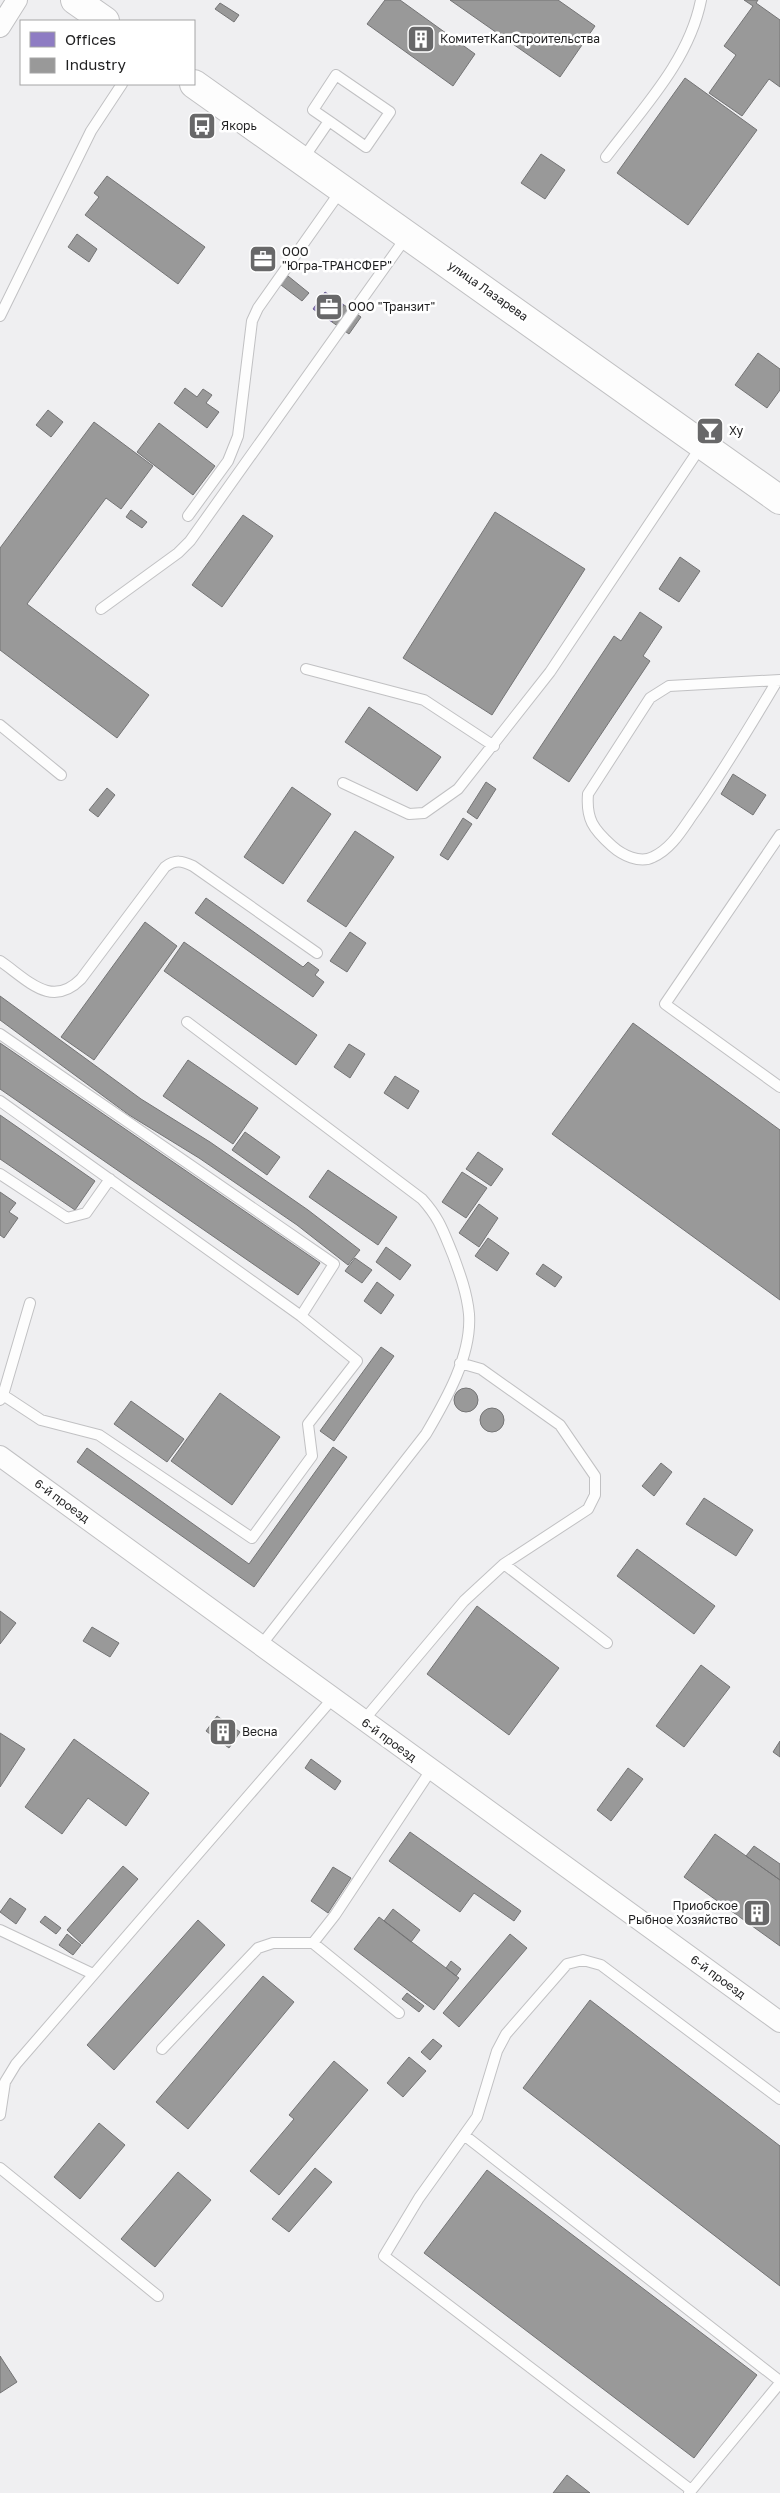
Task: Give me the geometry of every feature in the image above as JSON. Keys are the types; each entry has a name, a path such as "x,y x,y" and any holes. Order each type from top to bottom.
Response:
{"main road":[{"name":"улица Лазарева","path":"195,85 780,500"}],"street":[{"path":"0,27 17,0"},
{"name":"6-й проезд","path":"3,1462 262,1644 363,1721 780,2022"}],"lane":[{"path":"606,157 682,54 698,15 701,0"},
{"path":"336,76 390,112 366,146 329,122 313,110 336,76"},
{"path":"0,316 91,131 121,85"},
{"path":"303,160 329,122"},
{"path":"188,516 228,461 238,436 252,321 266,295 342,189"},
{"path":"101,609 178,553 190,541 407,235"},
{"path":"343,783 409,814 424,812 458,789 494,746 550,672 703,444"},
{"path":"306,669 424,700 494,746"},
{"path":"778,681 722,773 673,842 652,858 634,859 612,847 592,824 586,812 588,794 650,698 669,686 778,681"},
{"path":"0,725 61,774"},
{"path":"780,835 665,1004 780,1087"},
{"path":"0,961 47,993 60,994 71,990 165,867 173,862 182,861 317,953"},
{"path":"187,1022 422,1199 437,1216 464,1285 469,1314 468,1337 460,1363 444,1404 426,1434 262,1644"},
{"path":"0,1034 334,1264 301,1316"},
{"path":"0,1101 301,1316 357,1361 308,1424 312,1456 252,1538 98,1435 41,1420 2,1397 30,1303"},
{"path":"0,1174 67,1218 86,1213 110,1179"},
{"path":"363,1721 464,1601 504,1564 588,1509 595,1495 595,1476 560,1425 481,1369 460,1363"},
{"path":"504,1564 607,1643"},
{"path":"0,2115 5,2082 16,2064 333,1698"},
{"path":"314,1943 335,1915 431,1770"},
{"path":"0,1930 94,1974"},
{"path":"162,2049 258,1948 273,1943 314,1943 399,2012"},
{"path":"464,2135 780,2382 690,2492 384,2256 419,2198 464,2135 478,2117 497,2051 506,2034 567,1964 584,1960 601,1965 780,2100"},
{"path":"0,2168 158,2296"}],"building: Offices":[{"name":"ООО \"Югра-ТРАНСФЕР\"","path":"259,248 275,260 268,271 251,258"},
{"name":"ООО \"Транзит\"","path":"325,292 344,305 332,322 313,309"}],"building: Industry":[{"name":"КомитетКапСтроительства","path":"385,0 400,0 475,54 453,86 367,24"},
{"path":"450,0 558,0 595,26 560,77"},
{"path":"744,0 758,0 756,3 780,20 780,87 769,79 742,116 709,93 736,55 724,46 753,6"},
{"path":"220,3 239,15 234,22 215,9"},
{"path":"685,78 757,130 688,225 617,173"},
{"path":"541,154 565,170 545,199 521,183"},
{"path":"107,176 205,247 178,284 85,215 99,197 94,193"},
{"path":"77,234 97,249 89,262 68,247"},
{"path":"288,276 309,293 302,301 281,285"},
{"path":"344,305 361,317 349,334 332,322"},
{"path":"758,353 780,369 780,390 767,408 735,385"},
{"path":"185,388 197,397 203,389 212,395 206,403 219,412 207,428 174,403"},
{"path":"48,410 63,422 51,437 36,425"},
{"path":"94,422 153,466 121,509 106,498 27,604 149,695 117,738 0,650 0,548"},
{"path":"159,423 215,466 193,495 137,452"},
{"path":"131,510 147,522 142,528 126,517"},
{"path":"495,512 585,569 492,715 403,658"},
{"path":"243,515 273,536 222,607 192,585"},
{"path":"680,557 700,571 679,602 659,589"},
{"path":"640,612 662,627 643,656 650,661 569,782 533,758 614,636 621,641"},
{"path":"369,707 441,757 417,791 345,742"},
{"path":"733,774 766,795 753,815 721,794"},
{"path":"486,782 496,789 477,819 467,812"},
{"path":"292,787 331,814 283,884 244,857"},
{"path":"107,788 115,795 98,817 89,810"},
{"path":"463,818 472,824 448,860 440,855"},
{"path":"355,831 394,857 346,927 307,901"},
{"path":"206,898 303,967 308,962 319,970 315,975 324,982 313,997 195,913"},
{"path":"145,922 177,946 94,1060 61,1037"},
{"path":"350,932 366,943 347,972 330,961"},
{"path":"184,942 317,1035 296,1065 164,971"},
{"path":"0,996 141,1099 210,1142 308,1210 360,1250 348,1265 297,1225 199,1158 129,1115 0,1020"},
{"path":"633,1023 780,1130 780,1300 552,1134"},
{"path":"0,1043 320,1263 298,1295 0,1089"},
{"path":"349,1044 365,1054 350,1078 334,1067"},
{"path":"188,1060 258,1108 233,1144 163,1096"},
{"path":"395,1076 419,1091 408,1109 384,1093"},
{"path":"0,1115 95,1181 75,1210 0,1159"},
{"path":"245,1132 280,1157 267,1175 232,1150"},
{"path":"478,1152 503,1169 491,1186 466,1169"},
{"path":"328,1170 397,1217 378,1245 309,1197"},
{"path":"462,1172 487,1188 466,1218 442,1202"},
{"path":"0,1192 16,1203 9,1212 18,1218 4,1238 0,1235"},
{"path":"479,1204 498,1218 479,1247 459,1233"},
{"path":"488,1238 509,1253 497,1271 475,1256"},
{"path":"386,1247 411,1265 400,1280 376,1262"},
{"path":"355,1258 372,1270 362,1283 345,1271"},
{"path":"543,1264 562,1277 555,1287 536,1274"},
{"path":"377,1282 394,1295 381,1314 364,1301"},
{"path":"381,1347 394,1356 334,1441 320,1431"},
{"path":"461,1388 471,1388 478,1395 478,1405 471,1412 461,1412 454,1405 454,1395"},
{"path":"220,1393 280,1437 232,1505 171,1461"},
{"path":"131,1401 184,1439 167,1462 114,1424"},
{"path":"487,1408 497,1408 504,1415 504,1425 497,1432 487,1432 480,1425 480,1415"},
{"path":"333,1447 347,1457 254,1587 77,1462 87,1448 249,1564"},
{"path":"661,1463 672,1472 654,1496 642,1486"},
{"path":"704,1498 753,1530 736,1556 686,1524"},
{"path":"637,1549 715,1606 694,1634 617,1576"},
{"path":"477,1606 559,1668 509,1735 427,1674"},
{"path":"0,1611 16,1623 0,1644"},
{"path":"92,1627 119,1643 110,1657 83,1641"},
{"path":"701,1665 730,1687 684,1747 656,1726"},
{"name":"Весна","path":"217,1716 240,1732 229,1748 206,1731"},
{"path":"0,1733 25,1749 0,1787"},
{"path":"74,1739 149,1793 126,1826 88,1798 62,1834 25,1807"},
{"path":"780,1741 780,1757 773,1752"},
{"path":"311,1759 341,1781 335,1790 305,1768"},
{"path":"628,1768 643,1779 611,1821 597,1810"},
{"path":"410,1832 521,1911 514,1921 474,1893 460,1912 389,1861"},
{"name":"Приобское Рыбное Хозяйство","path":"715,1834 780,1880 780,1946 684,1877"},
{"path":"754,1846 780,1864 780,1880 746,1856"},
{"path":"123,1866 138,1879 82,1944 67,1930"},
{"path":"333,1867 351,1878 328,1913 311,1901"},
{"path":"10,1898 26,1909 16,1924 0,1912"},
{"path":"393,1909 420,1930 411,1942 384,1921"},
{"path":"45,1916 61,1928 56,1934 40,1922"},
{"path":"379,1917 459,1978 434,2010 354,1949"},
{"path":"198,1920 225,1945 114,2070 87,2045"},
{"path":"67,1934 81,1945 73,1955 59,1945"},
{"path":"510,1934 527,1948 459,2027 443,2013"},
{"path":"451,1961 461,1969 456,1976 446,1968"},
{"path":"263,1976 294,2002 188,2129 156,2102"},
{"path":"407,1993 424,2006 419,2012 402,1999"},
{"path":"590,2000 780,2146 780,2286 523,2088"},
{"path":"433,2039 442,2046 430,2060 421,2052"},
{"path":"409,2057 426,2071 403,2097 387,2083"},
{"path":"334,2061 368,2090 279,2195 250,2171 294,2119 289,2115"},
{"path":"99,2123 125,2145 80,2199 54,2177"},
{"path":"315,2168 332,2182 289,2232 272,2219"},
{"path":"487,2170 757,2375 694,2458 424,2253"},
{"path":"178,2172 211,2200 155,2267 121,2239"},
{"path":"0,2356 17,2382 0,2393"},
{"path":"567,2475 590,2493 553,2493"}],"place":[{"name":"КомитетКапСтроительства","path":"421,39"},
{"name":"Якорь","path":"202,126"},
{"name":"ООО \"Югра-ТРАНСФЕР\"","path":"263,259"},
{"name":"ООО \"Транзит\"","path":"329,307"},
{"name":"Xy","path":"710,431"},
{"name":"Весна","path":"223,1732"},
{"name":"Приобское Рыбное Хозяйство","path":"757,1913"}]}
